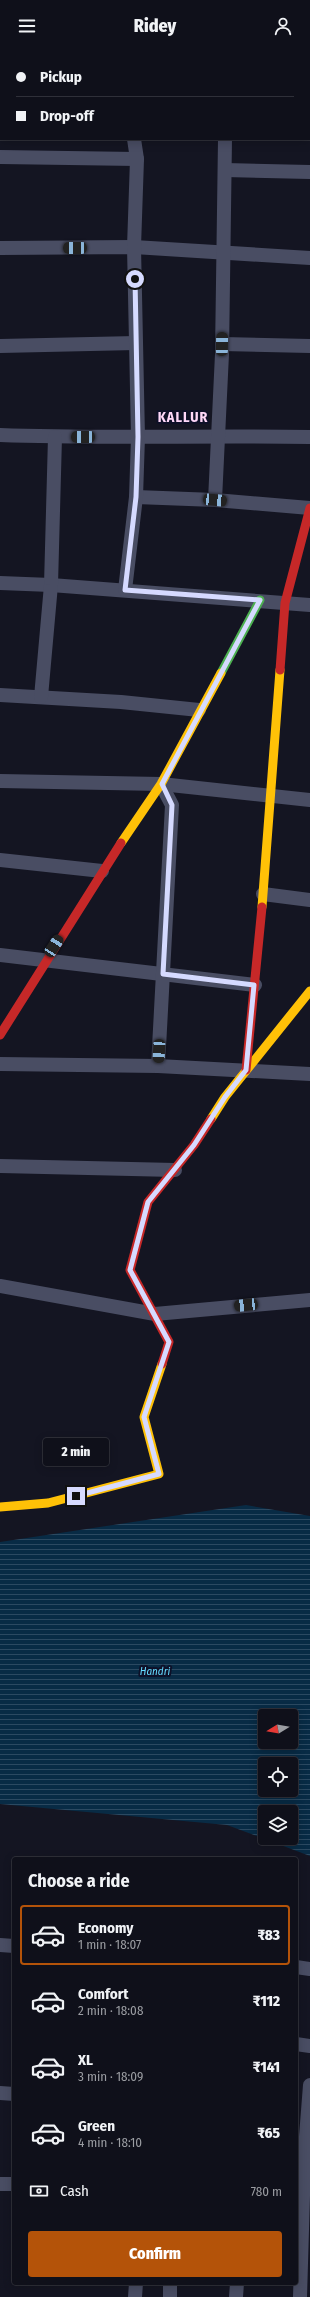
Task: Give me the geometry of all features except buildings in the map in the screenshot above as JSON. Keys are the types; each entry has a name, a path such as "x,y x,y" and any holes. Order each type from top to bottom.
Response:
{"street":[{"path":"125,590 136,497 138,437 134,247 137,159 134,140"},
{"path":"215,500 222,344 225,140"},
{"path":"0,157 137,159"},
{"path":"225,170 310,172"},
{"path":"0,248 134,247 310,258"},
{"path":"0,346 136,343"},
{"path":"222,344 310,346"},
{"path":"0,435 55,437 217,435 310,437"},
{"path":"41,697 51,584 55,437"},
{"path":"136,497 215,500 310,508 285,603 269,797 263,894 246,1070"},
{"path":"0,583 51,584 310,605"},
{"path":"0,1035 102,871 162,784 199,710 260,600"},
{"path":"0,695 121,702 199,710"},
{"path":"0,782 162,784 269,797 310,800"},
{"path":"158,1066 172,805 162,784"},
{"path":"0,860 102,871"},
{"path":"263,894 310,900"},
{"path":"0,955 46,959 254,985"},
{"path":"0,1507 48,1504 159,1474 144,1417 169,1342 130,1270 148,1202 194,1145 225,1097 310,991"},
{"path":"0,1064 158,1066 310,1074"},
{"path":"0,1166 174,1170"},
{"path":"0,1286 154,1314 310,1300"},
{"path":"0,1945 12,1946"},
{"path":"298,1967 310,1969"},
{"path":"298,2044 310,2046"},
{"path":"300,2297 303,2162 310,2085"},
{"path":"0,2093 12,2094"},
{"path":"0,2184 12,2184"},
{"path":"135,2297 136,2285"},
{"path":"170,2285 170,2297"},
{"path":"236,2297 237,2285"}],"water":[{"name":"Handri","path":"246,1505 310,1516 310,1856 281,1845 298,1845 298,1805 258,1805 258,1837 227,1825 0,1804 0,1542"}],"traffic: fast":[{"path":"221,673 260,600"}],"traffic: slow":[{"path":"262,907 280,670"},
{"path":"121,843 161,784 221,673"},
{"path":"211,1119 225,1097 310,991"},
{"path":"0,1507 48,1503 159,1474 144,1417 162,1364"}],"traffic: jam":[{"path":"280,670 285,603 310,508"},
{"path":"0,1035 121,843"},
{"path":"246,1070 262,907"},
{"path":"162,1364 169,1342 130,1270 148,1202 194,1145 211,1119"}],"district":[{"name":"KALLUR","path":"183,417"}],"route":[{"path":"76,1496 159,1474 144,1417 169,1342 130,1270 148,1202 194,1145 225,1097 246,1070 254,985 163,974 172,805 162,784 199,710 260,600 125,590 136,497 138,437 135,279"}]}
